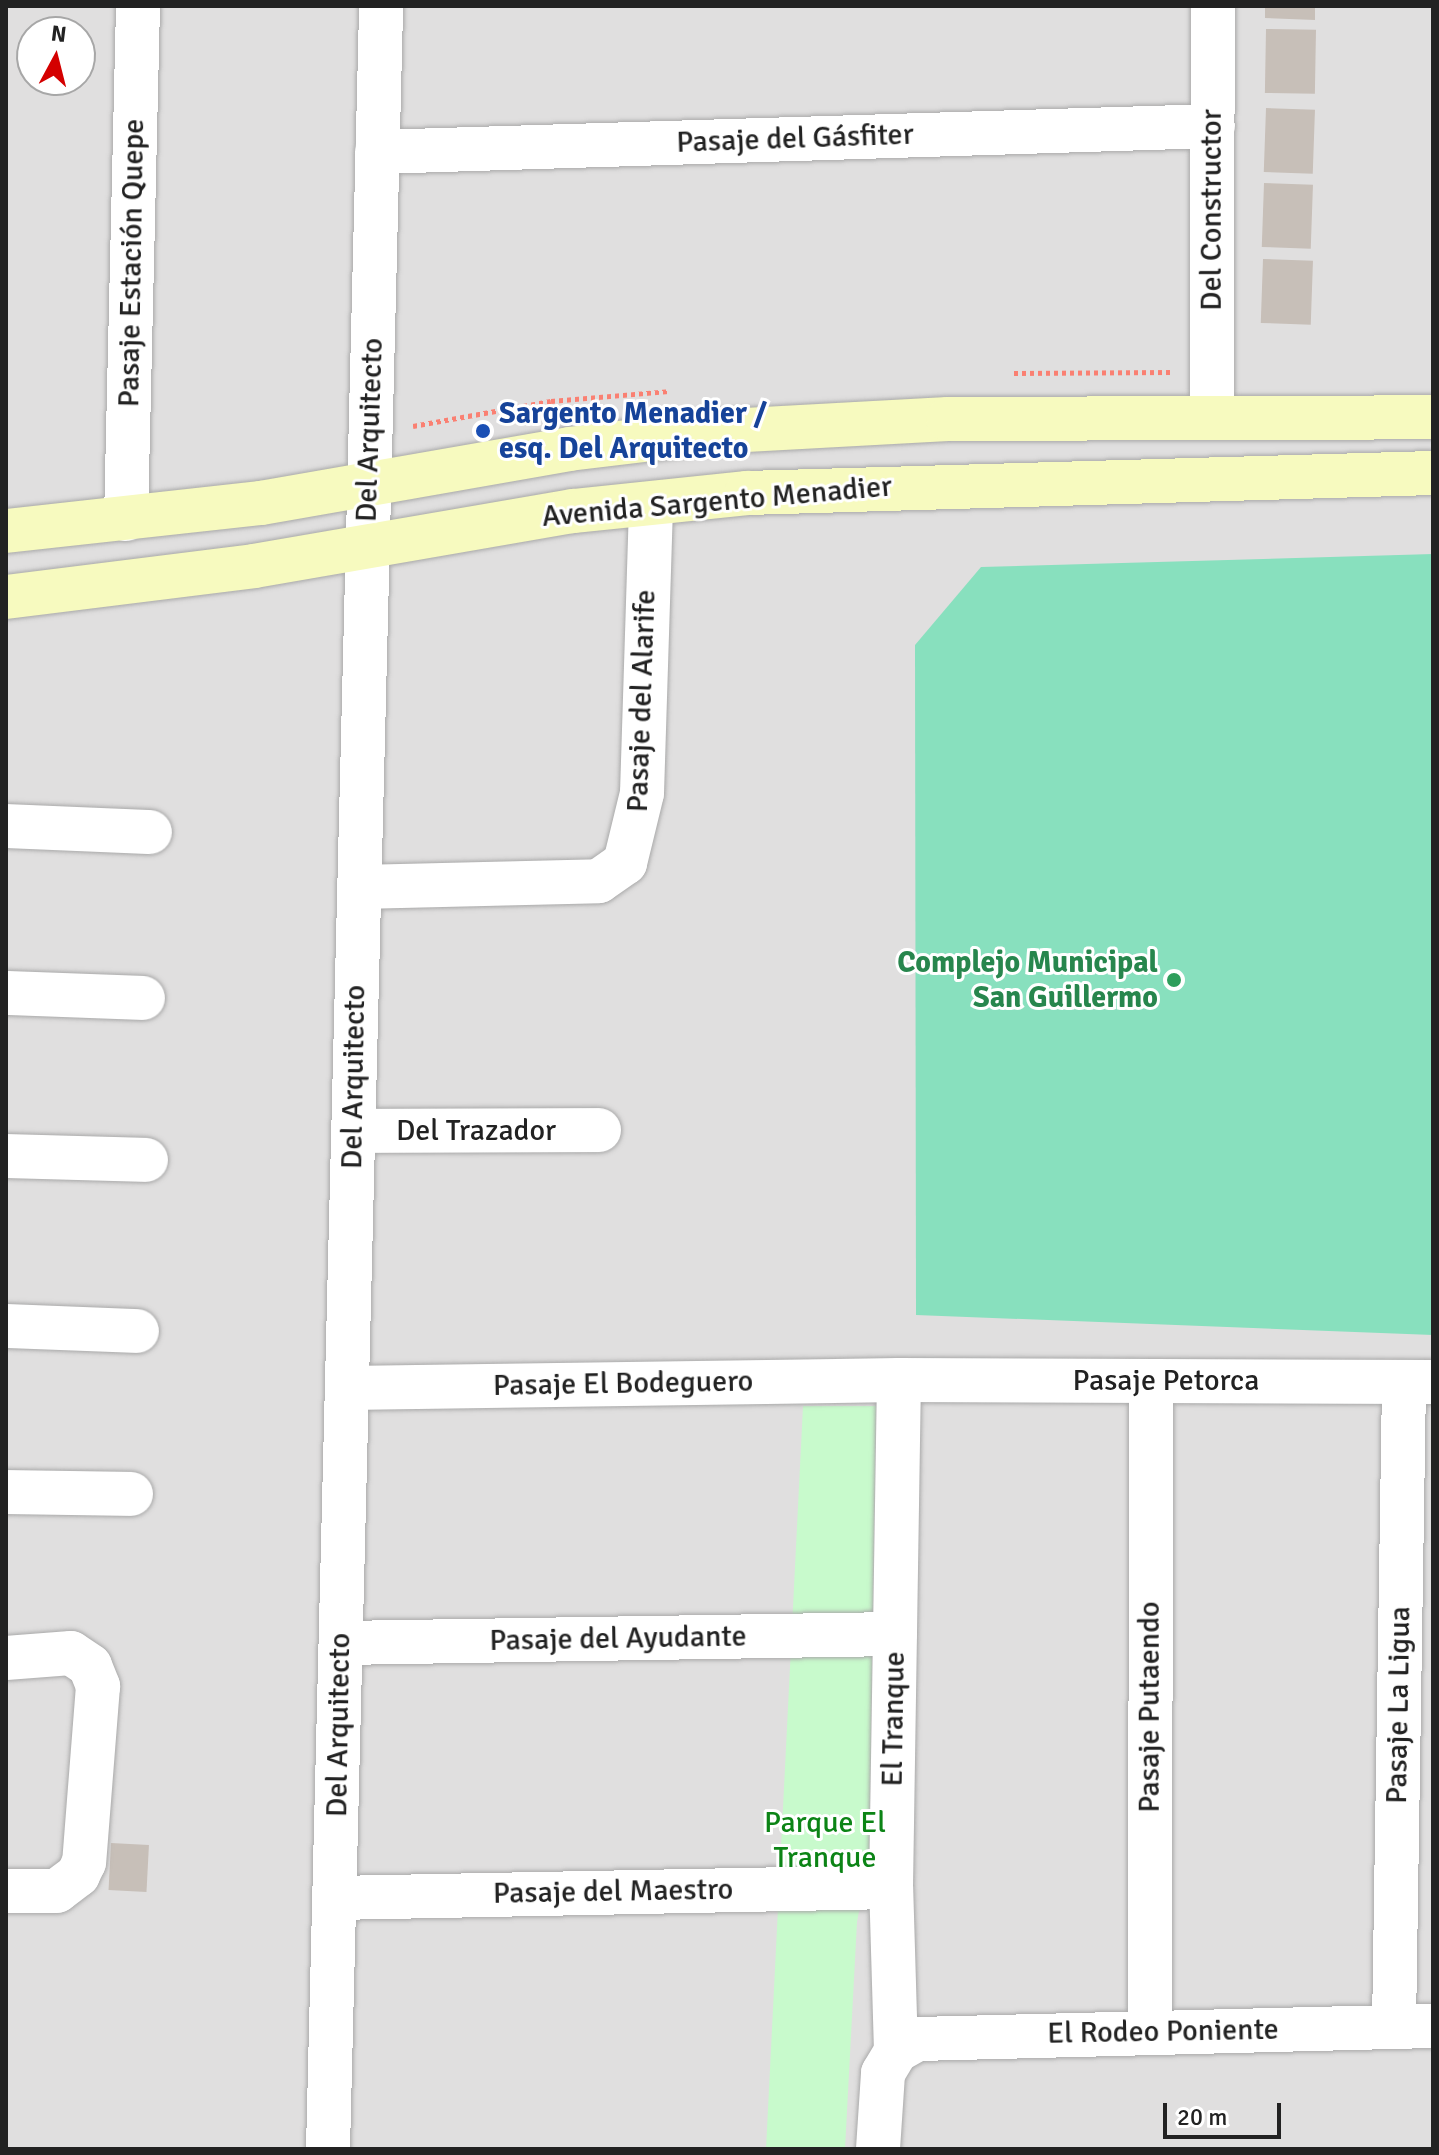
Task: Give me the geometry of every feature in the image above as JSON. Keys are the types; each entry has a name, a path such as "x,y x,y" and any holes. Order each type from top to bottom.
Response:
{"street":[{"name":"Pasaje Estación Quepe","path":"126,519 138,6"},
{"name":"Del Arquitecto","path":"328,2149 381,6"},
{"name":"Del Constructor","path":"1212,414 1213,6"},
{"name":"Pasaje del Gásfiter","path":"377,152 1213,126"},
{"name":"Avenida Sargento Menadier","path":"6,531 126,519 569,449 709,432 948,419 1212,414 1433,417"},
{"name":"Avenida Sargento Menadier","path":"6,597 254,566 506,521 651,504 845,489 1433,473"},
{"name":"Pasaje del Alarife","path":"359,887 599,881 625,863 642,793 651,504"},
{"path":"6,826 150,832"},
{"path":"6,993 143,998"},
{"name":"Del Trazador","path":"353,1131 599,1130"},
{"path":"6,1156 146,1160"},
{"path":"6,1326 137,1331"},
{"name":"Pasaje El Bodeguero","path":"347,1388 899,1380"},
{"name":"Pasaje Petorca","path":"899,1380 1418,1382"},
{"name":"El Tranque","path":"878,2149 883,2073 896,2051 891,1887 899,1380"},
{"name":"Pasaje Putaendo","path":"1150,2032 1151,1381"},
{"name":"Pasaje La Ligua","path":"1413,2026 1418,1382"},
{"path":"6,1492 131,1494"},
{"name":"Pasaje del Ayudante","path":"341,1643 895,1634"},
{"path":"6,1658 71,1653 90,1666 98,1686 84,1862 78,1875 57,1891 6,1891"},
{"name":"Pasaje del Maestro","path":"335,1898 891,1887"},
{"name":"El Rodeo Poniente","path":"896,2051 930,2037 1413,2026"}],"shaded area":[{"path":"6,6 1433,6 1433,2149 6,2149"}],"green space":[{"name":"Complejo Municipal San Guillermo","path":"1433,554 1433,1335 916,1315 915,645 981,567"},
{"name":"Parque El Tranque","path":"803,1406 876,1406 869,1857 857,1922 845,2149 766,2149"}],"building":[{"path":"1265,6 1315,6 1315,20 1265,18"},
{"path":"1266,29 1316,30 1315,94 1265,93"},
{"path":"1266,108 1315,110 1313,174 1264,172"},
{"path":"1264,183 1313,185 1311,249 1262,247"},
{"path":"1263,259 1313,261 1311,325 1261,323"},
{"path":"111,1843 149,1845 146,1892 109,1890"}],"place":[{"name":"Sargento Menadier / esq. Del Arquitecto","path":"483,431"},
{"name":"Complejo Municipal San Guillermo","path":"1174,980"}]}
